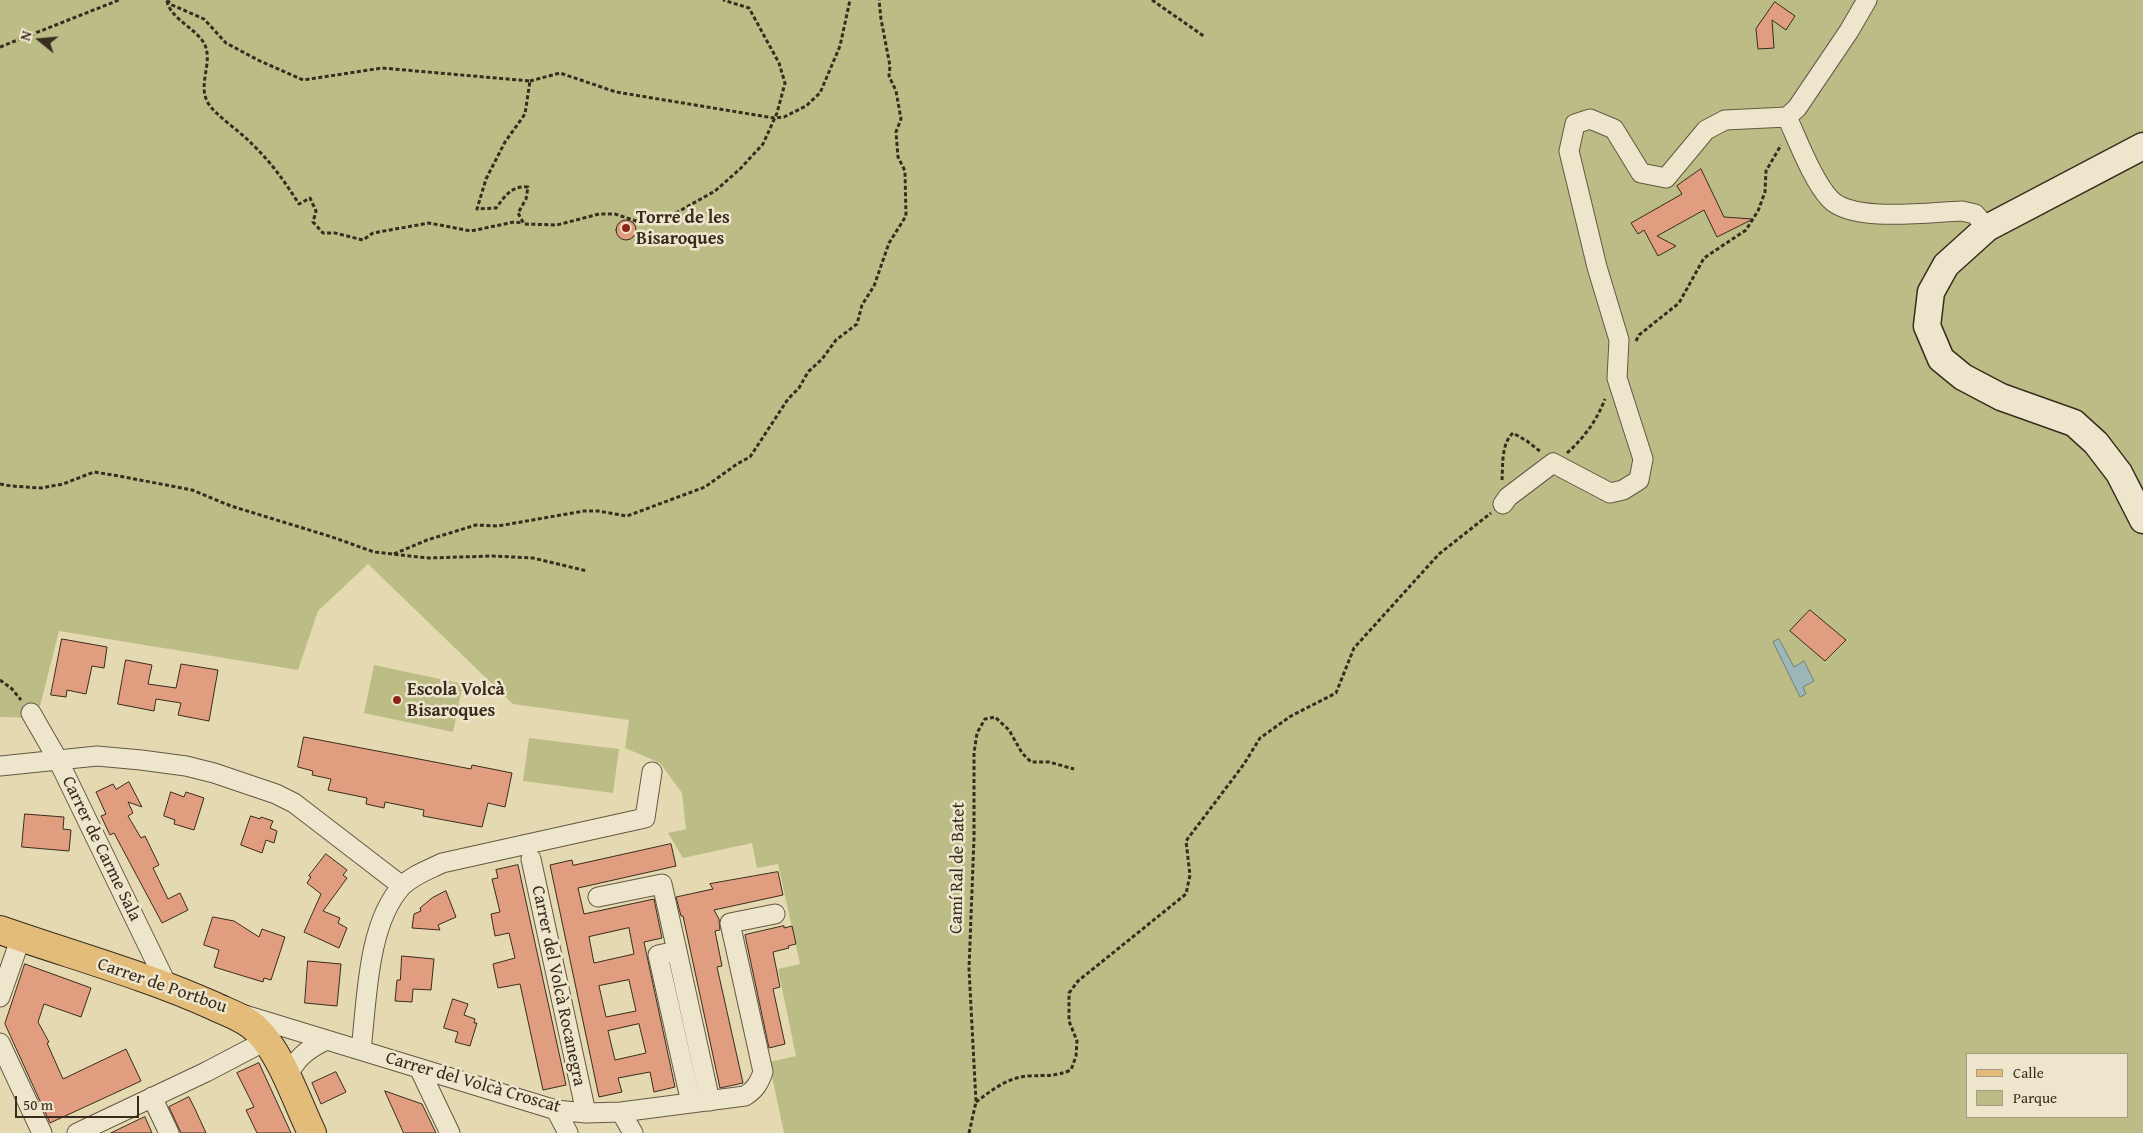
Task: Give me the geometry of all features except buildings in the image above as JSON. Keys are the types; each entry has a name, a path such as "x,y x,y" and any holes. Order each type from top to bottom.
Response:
{"main road":[{"name":"Carrer de Portbou","path":"10,934 168,987 206,1003"},
{"path":"206,1003 241,1019 255,1028 267,1040 312,1133"}],"street":[{"path":"1506,500 1553,463 1610,493 1624,490 1638,480 1642,459 1616,378 1619,340 1597,267 1569,151 1575,124 1590,119 1614,129 1641,173 1666,178 1706,130 1725,120 1787,117 1796,108 1849,31 1860,2"},
{"path":"1787,117 1819,183 1831,201 1840,207 1869,214 1962,211 1975,214 1986,228"},
{"path":"2143,146 1986,228 1946,265 1931,292 1926,326 1941,359 1963,377 2001,396 2074,423 2096,443 2119,473 2143,520"},
{"name":"Carrer de Carme Sala","path":"31,713 58,760 168,987"},
{"path":"0,766 97,756 186,766 214,773 276,794 294,803 402,886"},
{"path":"361,1050 373,947 382,920 402,886 415,876 442,864 645,818 652,772"},
{"name":"Carrer del Volcà Rocanegra","path":"531,859 586,1113"},
{"path":"598,897 662,884 710,1101"},
{"name":"Carrer del Volcà Croscat","path":"326,1040 556,1110 586,1113 621,1112 745,1096 753,1091 759,1083 762,1072 730,923 774,914"},
{"path":"0,997 10,934"},
{"path":"677,950 658,955 691,1103"},
{"name":"Carrer de Portbou","path":"206,1003 326,1040"},
{"path":"77,1133 267,1040"},
{"path":"286,1079 292,1067 306,1050 326,1040"},
{"path":"0,1042 42,1133"},
{"path":"419,1068 450,1133"},
{"path":"152,1097 169,1133"},
{"path":"556,1110 568,1133"},
{"path":"621,1112 633,1133"}],"path":[{"path":"0,47 119,0"},
{"path":"167,0 173,14 191,27 204,44 208,56 203,92 208,104 253,144 279,173 299,204 310,198 316,211 313,222 323,234 335,233 362,240 373,233 428,223 471,231 514,222 558,225 600,214 615,214 636,221 658,223 715,191 740,169 763,144 785,84 779,63 749,8 723,0"},
{"path":"167,0 172,5 204,19 226,44 303,80 382,68 530,81 560,74 616,92 774,118 784,117 806,106 820,93 840,46 850,0"},
{"path":"394,554 427,540 476,524 498,526 584,511 598,511 627,516 705,488 737,464 750,457 788,399 800,388 808,372 822,360 836,340 857,324 862,305 874,286 889,243 906,216 905,171 898,157 896,132 900,118 896,91 889,76 890,66 879,0"},
{"path":"1152,0 1205,37"},
{"path":"524,224 518,212 526,199 528,188 519,186 506,194 496,208 476,208 486,179 505,142 525,114 530,81"},
{"path":"1635,343 1639,335 1679,304 1704,258 1746,230 1758,211 1765,192 1766,171 1786,136 1787,117"},
{"path":"976,1102 998,1085 1026,1076 1057,1076 1071,1070 1076,1056 1077,1041 1069,1021 1069,993 1078,981 1186,894 1190,875 1186,841 1244,764 1260,738 1291,716 1336,693 1354,648 1439,554 1506,500 1502,486 1504,449 1508,438 1513,434 1527,441 1553,463 1569,452 1584,437 1600,411 1608,391 1616,378"},
{"path":"0,484 41,488 63,484 94,472 192,490 230,506 374,552 428,558 493,556 533,558 587,571"},
{"path":"0,680 12,689 31,713"},
{"name":"Camí Ral de Batet","path":"969,1133 976,1102 969,969 976,734 985,720 996,717 1009,730 1022,754 1031,762 1049,762 1074,768"}],"green space":[{"path":"0,0 2143,0 2143,1133 784,1133 769,1062 796,1056 778,969 800,964 778,864 757,868 752,843 683,858 668,833 686,829 682,793 660,763 625,748 629,720 513,704 368,564 318,611 298,670 59,631 37,718 0,717"},
{"path":"374,665 463,684 453,732 364,713"},
{"path":"529,738 619,749 613,793 523,781"}],"water":[{"path":"1779,639 1794,667 1804,661 1814,681 1803,687 1806,694 1800,697 1773,642"}],"place":[{"name":"Torre de les Bisaroques","path":"626,228"},
{"name":"Escola Volcà Bisaroques","path":"397,700"}]}
